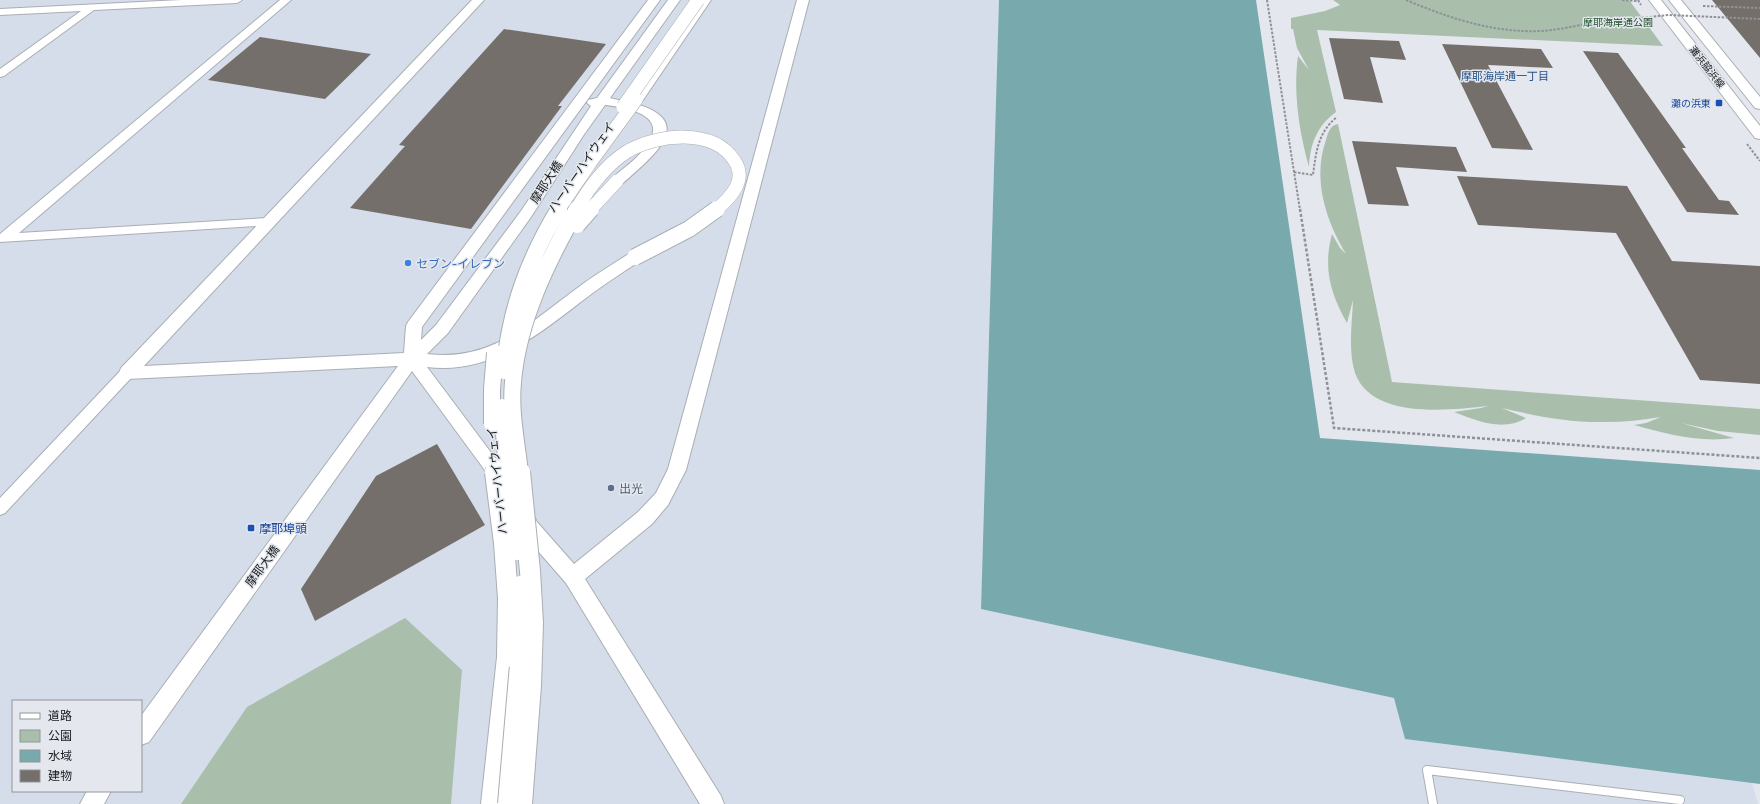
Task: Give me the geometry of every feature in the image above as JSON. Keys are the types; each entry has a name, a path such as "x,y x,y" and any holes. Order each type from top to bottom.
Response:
{"street":[{"path":"0,12 237,0"},
{"path":"2,239 286,0"},
{"path":"0,508 478,0"},
{"name":"摩耶大橋","path":"412,359 414,326 654,0"},
{"name":"摩耶大橋","path":"142,733 412,359 442,329 526,214 577,135 674,0"},
{"path":"664,14 682,0"},
{"name":"ハーバーハイウェイ","path":"492,804 507,643 508,598 504,543 493,457 492,425 492,389 495,351 503,312 514,279 543,221 562,191 698,0"},
{"name":"ハーバーハイウェイ","path":"508,804 521,653 521,596 516,541 504,457 503,388 506,348 514,309 525,276 550,224 705,0"},
{"path":"573,577 645,518 662,499 677,470 803,0"},
{"name":"灘浜脇浜線","path":"1654,0 1760,135"},
{"name":"灘浜脇浜線","path":"1676,0 1760,105"},
{"path":"0,74 93,7"},
{"path":"490,224 528,186 586,107 602,101 645,110 656,116 661,125 660,137 656,143 583,218 561,249 536,309 522,358 519,382 519,404 536,545 543,646 531,804"},
{"path":"127,373 412,359 456,362 474,359 492,353 528,333 599,280 635,257 696,225 724,204 736,188 739,176 738,164 728,152 722,147 704,141 684,138 664,139 635,148 611,164 594,183 576,209 550,259 526,321 516,358 512,406 533,606 534,649 522,804"},
{"path":"2,239 268,222"},
{"path":"412,359 501,478 530,528 573,577 713,804"},
{"path":"91,804 99,792"}],"lane":[{"path":"1433,804 1427,770 1680,800"}],"path":[{"path":"1267,0 1334,428 1760,458"},
{"path":"1406,0 1455,19 1509,31 1540,31 1598,22 1669,15 1760,19"},
{"path":"1622,0 1638,1"},
{"path":"1702,6 1760,8"},
{"path":"1294,172 1313,175 1320,137 1325,128 1337,117"}],"shaded area":[{"path":"0,0 999,0 981,609 1395,698 1405,739 1752,783 1758,804 0,804"}],"green space":[{"name":"摩耶海岸通公園","path":"1333,0 1629,0 1663,46 1317,30 1336,112 1329,117 1319,129 1313,143 1309,167 1302,140 1298,112 1296,84 1298,56 1309,70 1297,48 1293,29 1291,29 1291,18 1325,11 1340,5"},
{"path":"1338,124 1392,382 1760,409 1760,435 1718,431 1681,423 1734,438 1709,439 1684,437 1634,425 1646,423 1661,417 1620,422 1593,422 1541,416 1502,408 1526,418 1517,422 1499,425 1481,422 1454,412 1488,406 1434,410 1414,409 1395,405 1378,399 1364,388 1355,373 1351,337 1353,300 1347,323 1332,290 1328,269 1329,246 1332,234 1340,248 1346,254 1332,228 1327,214 1323,199 1320,170 1322,155 1329,132 1333,126"},
{"path":"405,618 462,670 451,804 181,804 247,707"}],"water":[{"path":"999,0 1256,0 1320,438 1760,470 1760,784 1405,739 1394,698 981,609"}],"building":[{"path":"1712,0 1760,0 1760,58"},
{"path":"504,29 606,44 558,106 562,106 471,229 350,208 405,146 399,145"},
{"path":"260,37 371,54 325,99 208,80"},
{"path":"1329,38 1399,41 1406,60 1370,57 1383,103 1344,99"},
{"path":"1442,44 1541,49 1553,68 1488,65 1533,150 1492,148"},
{"path":"1583,51 1618,53 1686,148 1682,148 1719,200 1729,201 1739,215 1687,212"},
{"path":"1352,141 1456,147 1467,172 1396,167 1409,206 1368,204"},
{"path":"1457,176 1627,186 1672,261 1760,266 1760,384 1700,380 1616,233 1478,225"},
{"path":"437,444 485,525 315,621 301,589 376,476"}],"place":[{"name":"灘の浜東","path":"1719,103"},
{"name":"セブン-イレブン","path":"408,263"},
{"name":"出光","path":"611,488"},
{"name":"摩耶埠頭","path":"251,528"}],"district":[{"name":"摩耶海岸通一丁目","path":"1505,76"}]}
